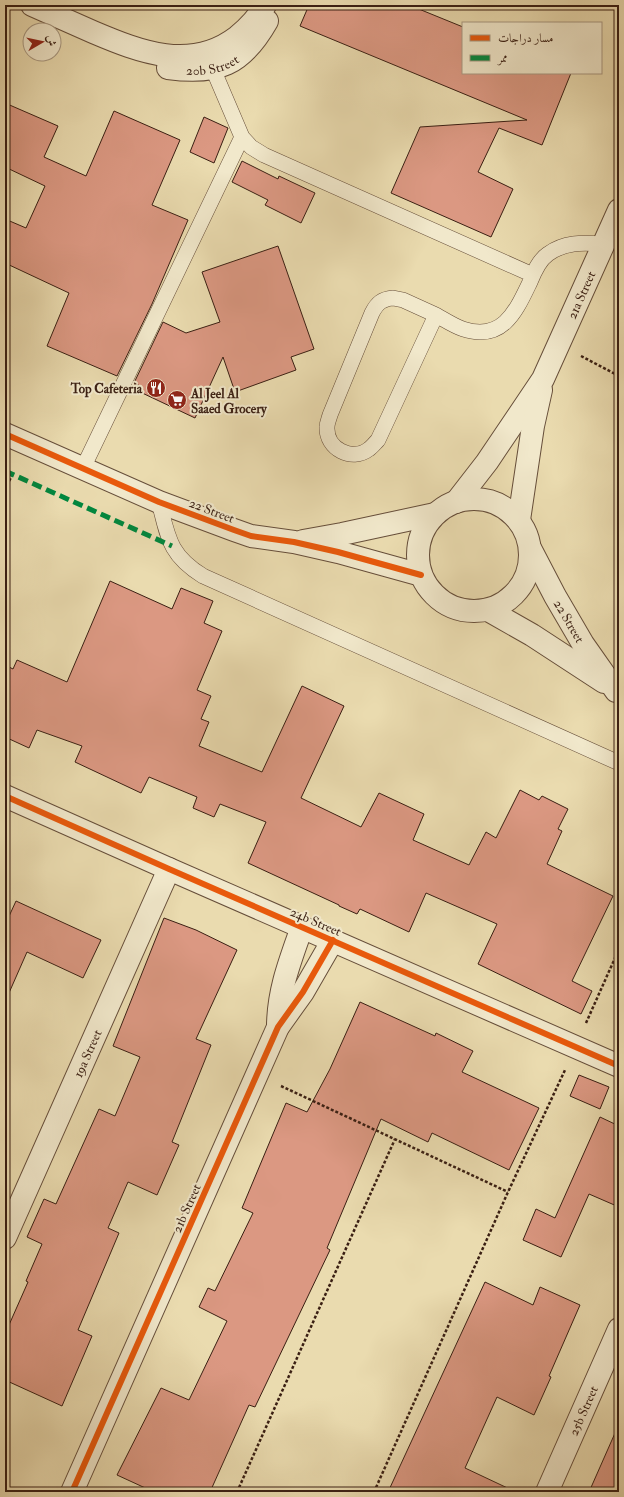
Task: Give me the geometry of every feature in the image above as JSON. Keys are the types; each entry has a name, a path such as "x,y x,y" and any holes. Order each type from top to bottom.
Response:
{"street":[{"name":"20b Street","path":"32,5 128,47 167,68 188,71 213,69 229,62 247,50 258,36 273,5"},
{"name":"20b Street","path":"128,47 150,53 171,56 191,56 212,51 230,42 246,29 265,5"},
{"name":"21a Street","path":"456,502 487,462 543,379 619,210"},
{"name":"21a Street","path":"519,520 532,434 543,379"},
{"name":"22 Street","path":"5,434 159,502 251,536 294,542 380,563 421,575"},
{"path":"470,499 483,499 497,503 509,510 519,520 526,533 530,547 529,568 521,587 507,602 488,610 471,612 455,609 441,601 429,590 421,575 418,554 422,532 435,514 456,502 470,499"},
{"name":"22 Street","path":"294,542 342,534 435,514"},
{"name":"22 Street","path":"530,547 555,596 579,637 617,692"},
{"name":"22 Street","path":"488,610 532,634 617,692"},
{"name":"24b Street","path":"5,796 619,1066"},
{"name":"19a Street","path":"5,1238 169,869"},
{"name":"21b Street","path":"278,1027 278,1010 283,983 302,927"},
{"name":"21b Street","path":"72,1492 278,1027 303,992 333,940"},
{"name":"25b Street","path":"547,1492 619,1329"}],"lane":[{"path":"213,69 242,137 251,146 264,155 533,275"},
{"path":"83,468 242,137"},
{"path":"436,315 378,440 370,449 359,454 346,454 336,448 328,439 326,426 376,304 384,299 393,298 403,300 436,315 463,329 476,332 488,331 501,326 511,318 539,264 547,254 557,248 569,244 604,244"},
{"path":"159,502 172,546 181,560 189,568 203,576 619,763"}],"path":[{"path":"559,345 619,376"},
{"path":"5,490 12,475"},
{"path":"374,1492 508,1192 576,1047 619,949"},
{"path":"257,1075 508,1192"},
{"path":"237,1492 395,1139"}],"building":[{"path":"309,5 409,5 462,27 462,74 571,74 542,145 499,128 478,172 513,189 491,237 391,193 420,127 527,120 300,26"},
{"path":"5,103 58,126 44,157 86,176 114,111 180,140 152,205 188,220 152,304 117,376 47,346 69,293 5,263 5,219 26,228 45,186 5,167"},
{"path":"204,117 228,128 214,163 190,152"},
{"path":"242,161 278,179 279,176 315,193 301,223 265,205 268,200 232,182"},
{"path":"278,246 314,349 291,357 296,370 235,392 223,357 195,418 138,391 140,386 134,383 163,322 186,333 220,322 202,272"},
{"path":"110,581 172,609 181,588 213,601 204,623 222,631 197,690 211,696 201,719 209,722 199,746 262,772 302,686 344,706 301,798 361,827 379,793 424,814 413,840 469,865 486,832 496,838 520,790 539,800 542,796 568,809 558,829 562,831 547,864 613,896 572,981 592,991 581,1014 478,964 497,924 426,893 409,932 360,909 357,914 248,863 266,822 220,804 214,817 193,808 197,797 149,777 141,793 75,762 82,746 37,730 29,748 5,737 5,665 13,669 17,660 67,682"},
{"path":"16,901 101,940 83,978 27,952 5,1002 5,925"},
{"path":"164,918 196,930 237,950 196,1039 211,1045 172,1142 179,1145 157,1195 128,1182 108,1228 119,1233 78,1330 92,1336 62,1406 5,1380 5,1334 28,1282 26,1281 42,1244 27,1237 44,1199 56,1204 99,1109 115,1116 140,1057 113,1046"},
{"path":"360,1002 435,1036 436,1033 473,1051 462,1072 539,1108 509,1170 432,1133 428,1142 381,1119 327,1248 330,1250 255,1407 249,1405 210,1492 154,1492 117,1475 161,1388 189,1400 227,1321 199,1307 208,1288 215,1291 253,1213 242,1208 286,1103 307,1112 330,1069"},
{"path":"579,1075 609,1087 600,1109 570,1096"},
{"path":"600,1117 619,1126 619,1207 589,1194 561,1257 523,1240 536,1209 555,1218"},
{"path":"485,1282 533,1305 540,1287 580,1305 549,1376 551,1377 534,1415 497,1397 465,1468 516,1492 388,1492"},
{"path":"619,1424 619,1492 589,1492"}],"marked path":[{"path":"5,471 172,546"}],"cycle path":[{"path":"5,434 159,502 251,536 294,542 338,552 421,575"},
{"path":"5,796 619,1066"},
{"path":"72,1492 278,1027 303,992 333,940"}],"place":[{"name":"Top Cafeteria","path":"156,388"},
{"name":"Al Jeel Al Saaed Grocery","path":"177,400"}]}
